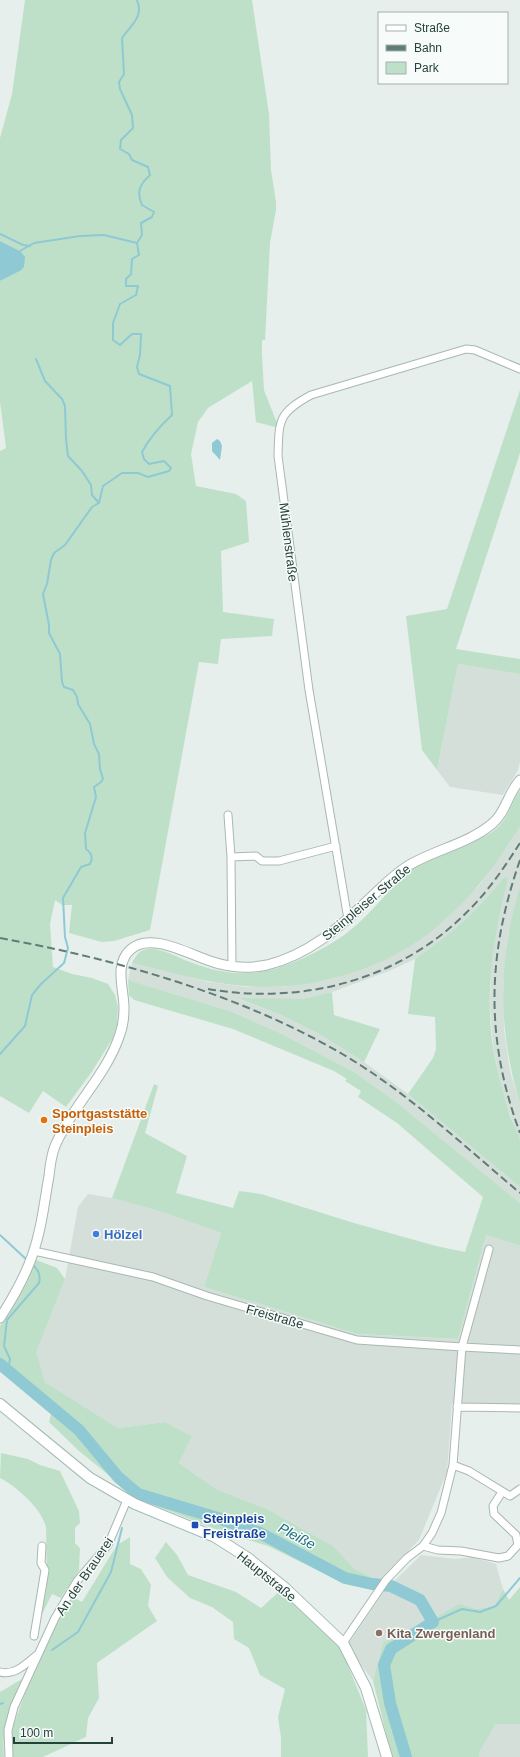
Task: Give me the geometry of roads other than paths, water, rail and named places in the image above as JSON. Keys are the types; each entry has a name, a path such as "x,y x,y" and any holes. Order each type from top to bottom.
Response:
{"main road":[{"name":"Hauptstraße","path":"0,1404 90,1478 127,1500 215,1536 286,1588 343,1642 366,1688 387,1757"}],"street":[{"name":"Mühlenstraße","path":"348,919 309,690 278,456 279,428 284,415 294,405 311,395 466,349 475,350 520,369"},
{"name":"Steinpleiser Straße","path":"33,1254 54,1150 60,1134 100,1073 114,1049 120,1035 124,1011 121,978 123,961 131,949 136,945 154,942 207,960 232,966 264,966 284,960 307,949 329,935 393,877 410,864 481,832 501,814 511,791 520,780"},
{"path":"228,815 231,857 232,966"},
{"path":"231,857 256,856 262,861 279,861 336,846"},
{"path":"343,1642 386,1580 407,1558 423,1546 432,1533 441,1513 453,1466 462,1347 489,1249"},
{"path":"0,1318 15,1296 33,1254"},
{"name":"Freistraße","path":"33,1254 153,1277 207,1296 356,1340 520,1350"},
{"path":"457,1406 520,1408"},
{"path":"453,1466 469,1471 510,1496 520,1489"},
{"path":"423,1546 438,1550 461,1551 499,1558 508,1556 518,1545 516,1535 494,1514 493,1506 502,1492"},
{"name":"An der Brauerei","path":"9,1757 8,1730 14,1707 46,1637 55,1618 77,1581 108,1545 127,1500"},
{"path":"42,1546 41,1562 45,1570 35,1633 46,1637"},
{"name":"An der Brauerei","path":"0,1672 7,1674 15,1672 40,1652"}],"water":[{"path":"0,241 20,251 25,257 24,267 20,271 0,281"},
{"path":"217,439 220,441 222,446 220,460 212,451 212,443"}],"waterway":[{"path":"0,1054 25,1026 32,995 41,984 64,963 68,948 65,937 63,898 81,867 90,864 91,862 91,854 86,849 85,833 96,797 94,787 103,779 100,769 99,754 94,744 90,724 78,704 77,697 73,690 64,687 62,682 60,654 49,633 49,625 43,594 47,584 51,560 54,553 65,545 92,507 99,503 103,486 122,473 138,473 148,477 169,471 171,468 164,461 149,464 144,459 142,452 148,441 172,415 170,386 139,374 137,367 140,355 141,334 132,334 120,345 113,340 113,323 120,304 136,295 138,286 126,286 126,279 131,274 132,259 139,255 137,243 142,235 141,223 152,217 154,212 142,205 139,196 141,185 150,175 148,167 132,160 129,154 120,149 121,140 133,128 132,115 120,89 119,82 124,74 122,38 133,25 138,16 139,6 137,0"},
{"path":"0,234 23,245 30,246"},
{"path":"20,251 34,243 80,236 104,235 137,243"},
{"path":"36,359 45,381 62,399 65,406 68,456 82,471 91,485 92,495 99,503"},
{"path":"0,1235 27,1260"},
{"path":"8,1370 10,1359 4,1346 7,1320 39,1283 40,1277 36,1268 32,1264"},
{"name":"Pleiße","path":"0,1364 79,1430 118,1477 138,1494 221,1519 260,1533 345,1578 372,1584 391,1586 420,1600 433,1622 391,1649 384,1665 390,1703 406,1757"},
{"path":"52,1650 78,1632 111,1572 122,1528"},
{"path":"433,1622 462,1609 480,1612 496,1606 520,1578"}],"railway":[{"path":"208,989 243,993 278,993 313,990 346,982 379,971 410,956 439,936 466,913 495,880 520,843"},
{"path":"520,860 509,895 501,929 496,963 494,996 496,1030 501,1064 509,1098 520,1133"},
{"path":"0,938 133,968 221,997 264,1014 305,1034 368,1070 413,1103 520,1193"}],"place":[{"name":"Sportgaststätte Steinpleis","path":"44,1120"},
{"name":"Hölzel","path":"96,1234"},
{"name":"Steinpleis Freistraße","path":"195,1525"},
{"name":"Kita Zwergenland","path":"379,1633"}]}
